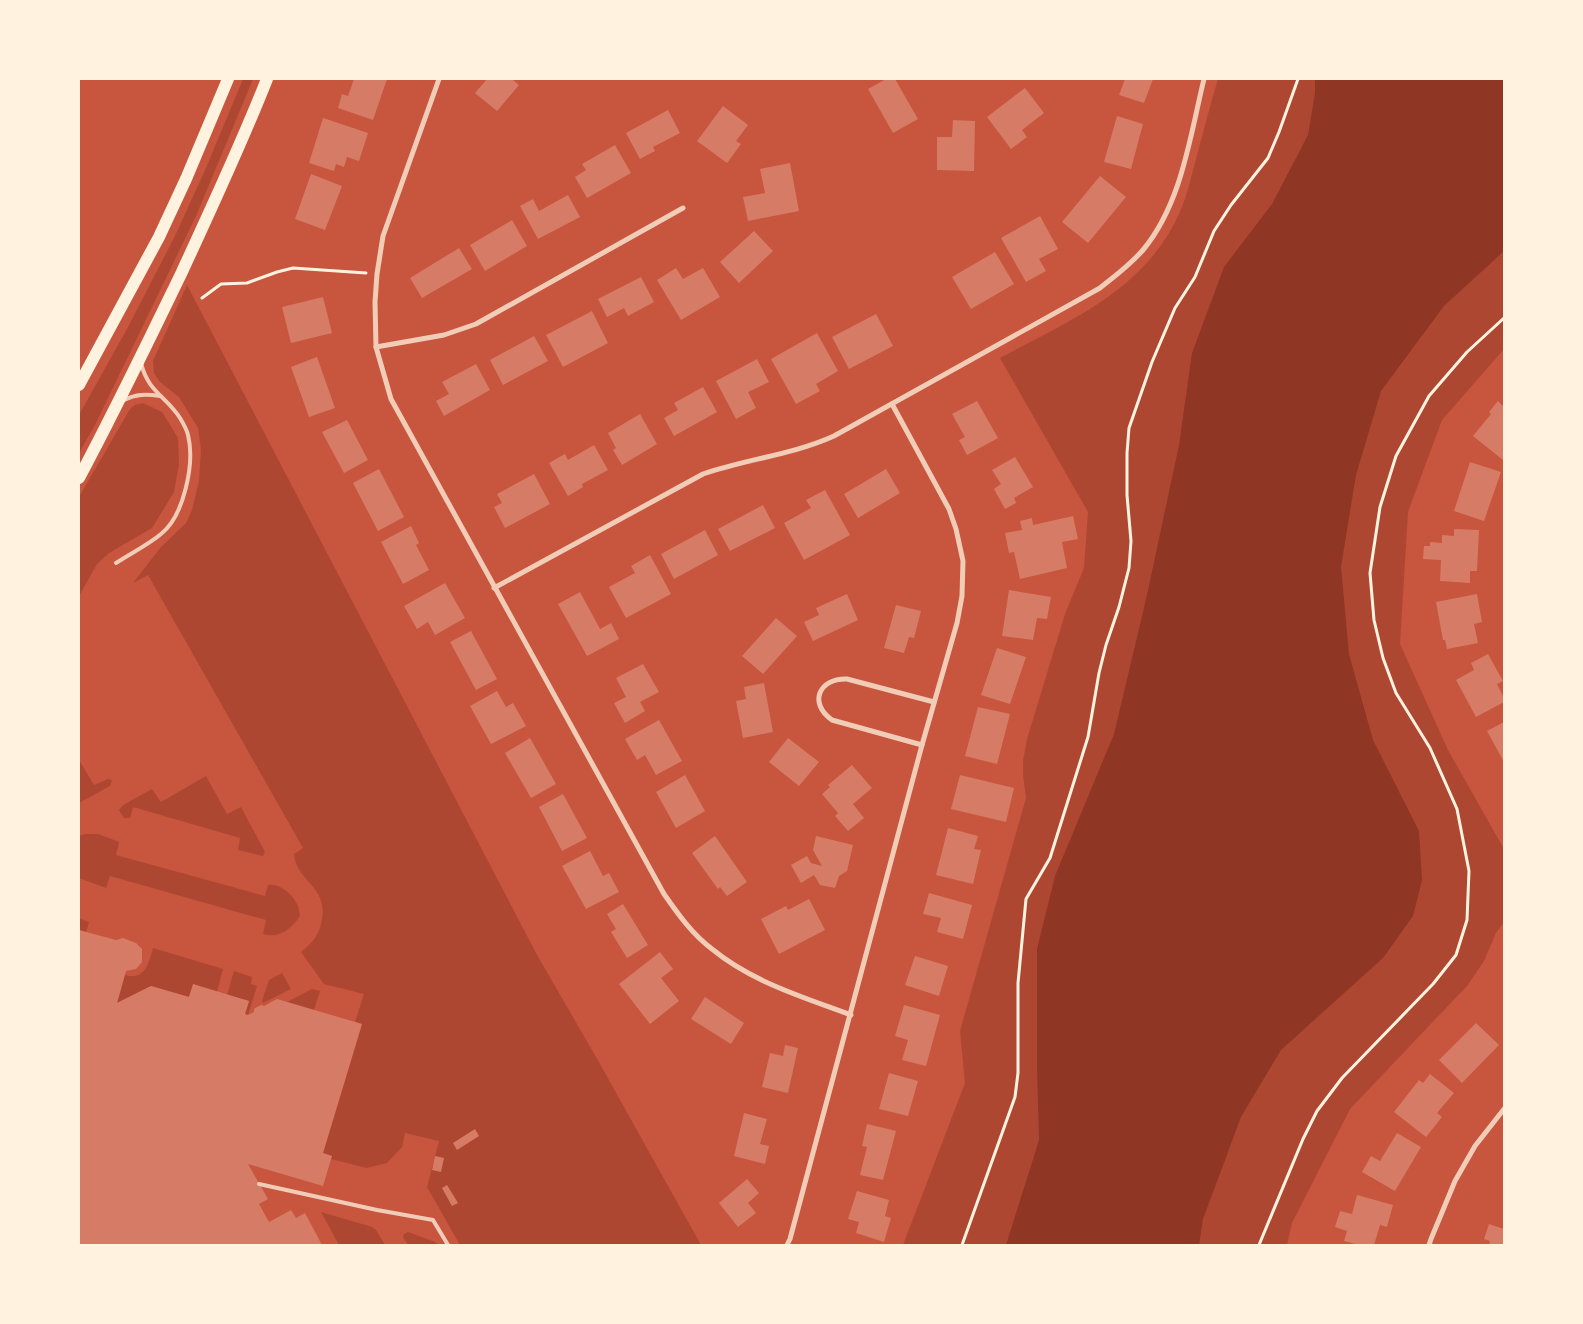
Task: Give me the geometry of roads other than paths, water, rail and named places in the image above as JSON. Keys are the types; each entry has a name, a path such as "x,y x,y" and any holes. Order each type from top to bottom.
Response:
{"main road":[{"path":"79,385 159,237 186,179 228,79"},
{"path":"79,478 119,402 215,201 267,79"}],"street":[{"path":"439,79 383,236 377,274 375,302 376,347 391,399 664,894 678,915 711,949 737,967 765,982 851,1016"},
{"path":"494,588 703,474 725,466 819,442 892,404 1100,288 1125,269 1151,239 1164,217 1177,188 1204,79"},
{"path":"376,347 444,335 476,324 683,208"},
{"path":"787,1245 851,1016 962,596 963,568 961,546 949,509 892,404"},
{"path":"922,745 832,720 822,711 818,700 825,685 835,679 841,679 852,680 934,702"},
{"path":"1429,1245 1455,1181 1475,1146 1504,1109"}],"lane":[{"path":"116,563 162,534 177,516 185,496 189,455 188,435 168,403 152,388 143,373 140,359"},
{"path":"119,402 134,396 148,394 160,396"},
{"path":"259,1184 377,1210 433,1220 448,1245"}]}
